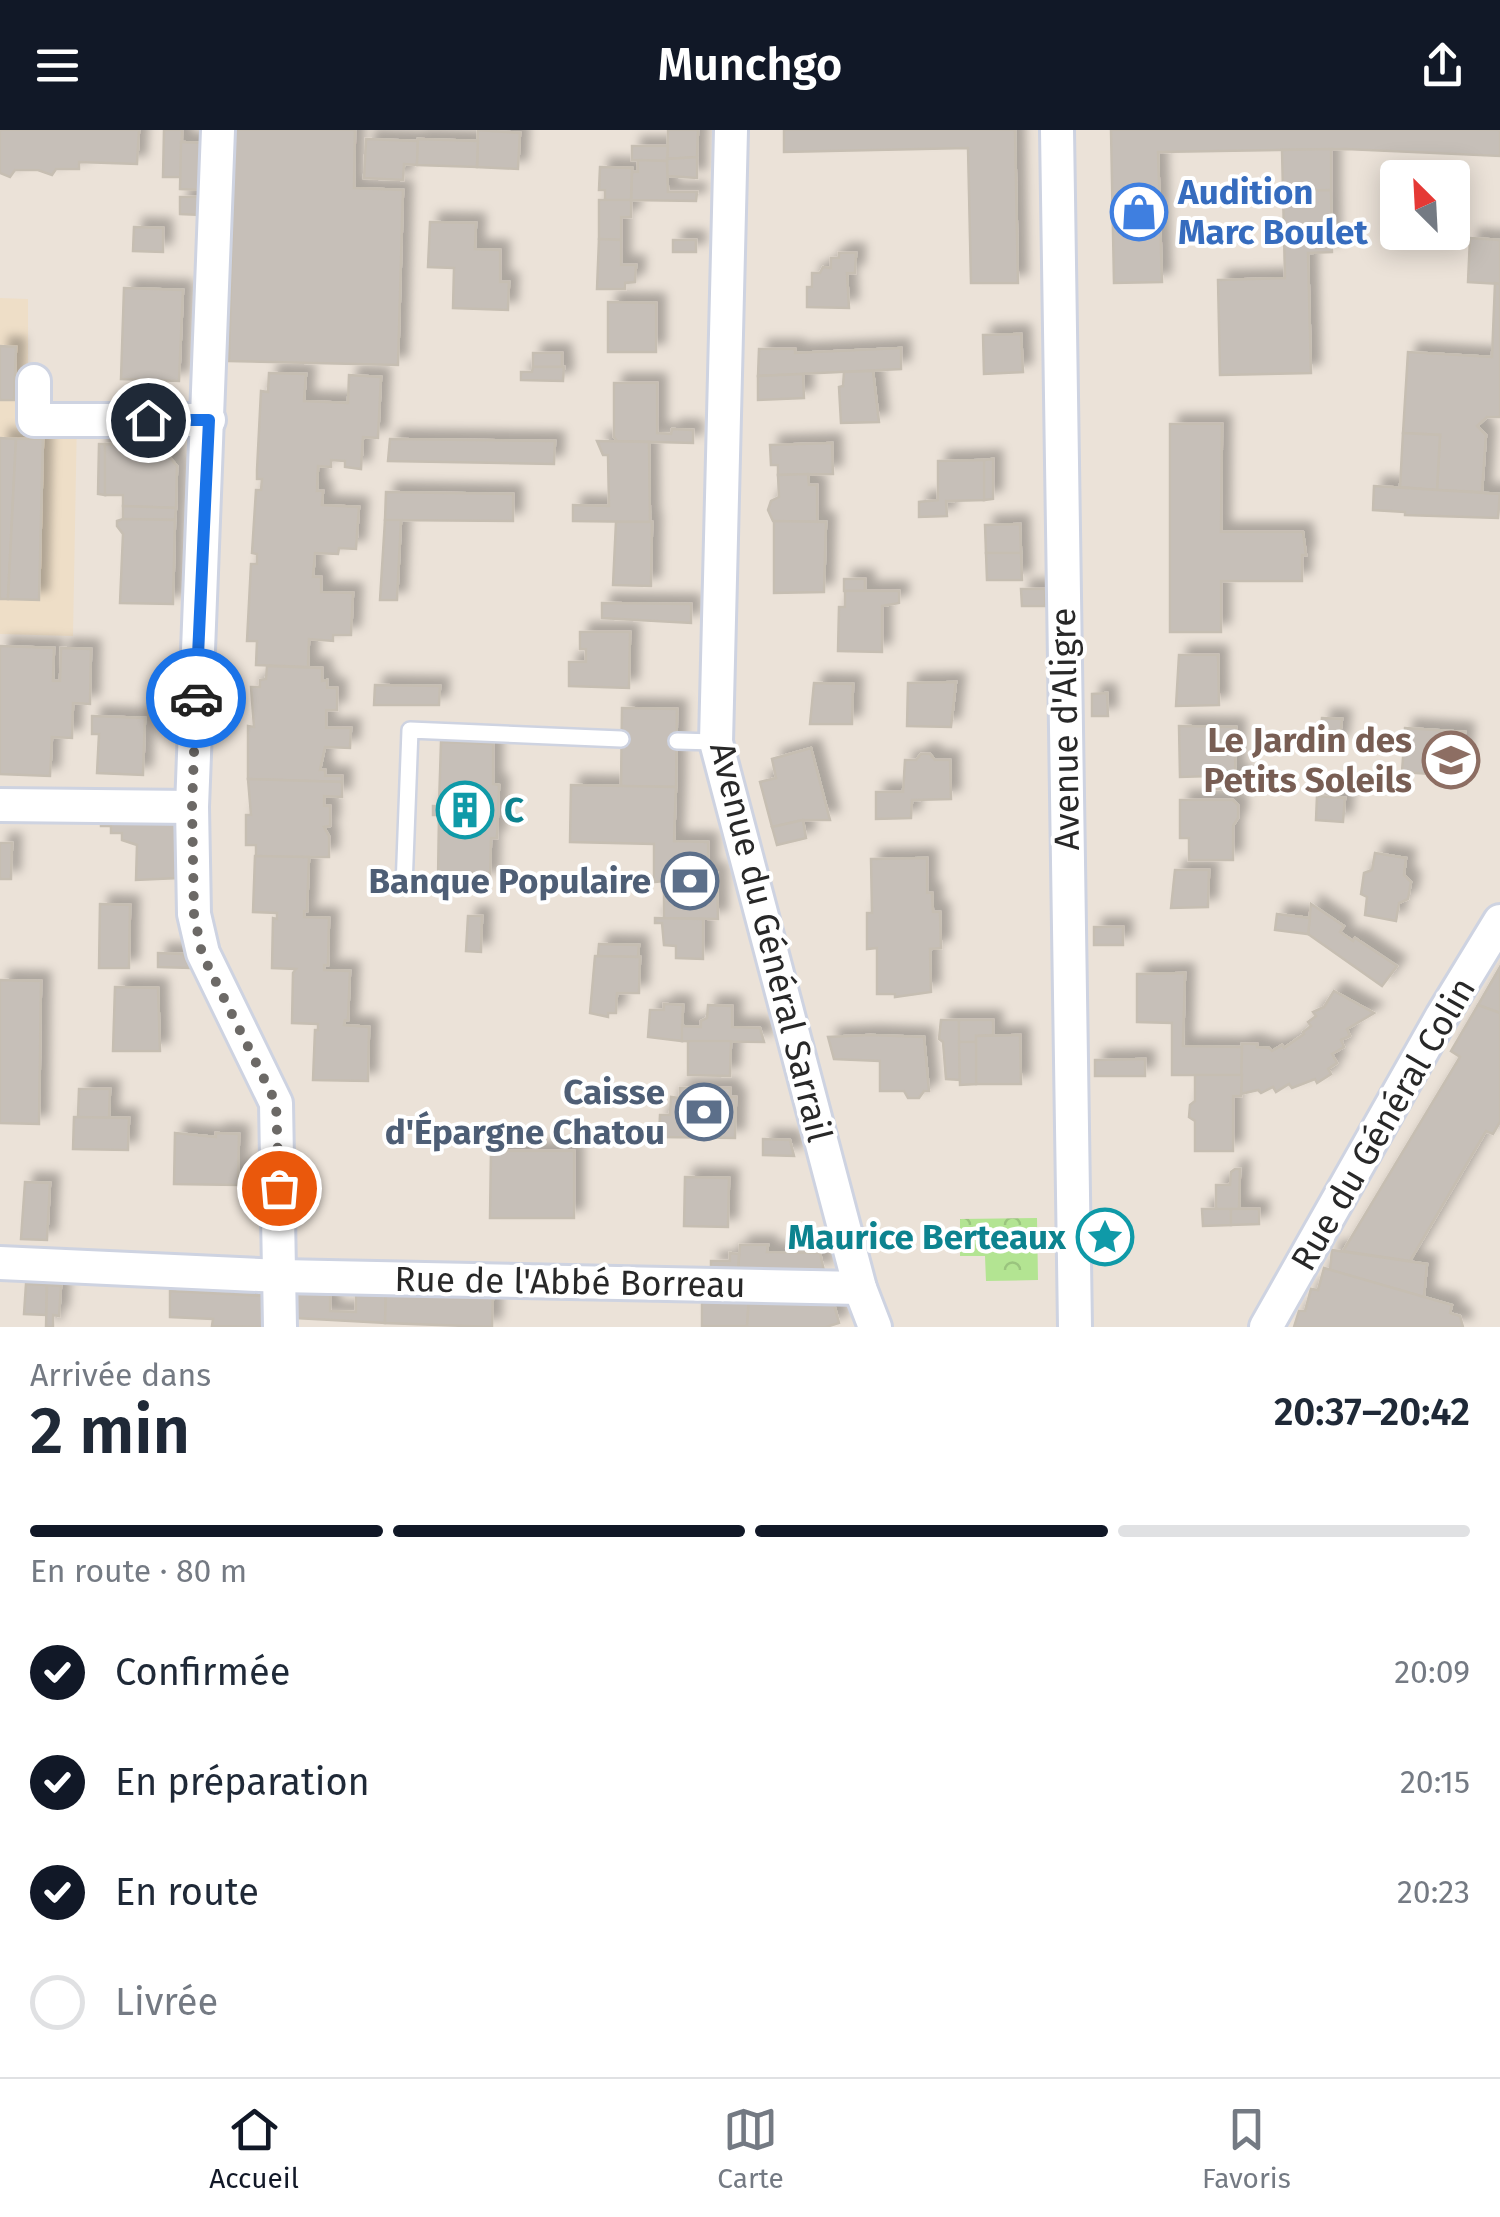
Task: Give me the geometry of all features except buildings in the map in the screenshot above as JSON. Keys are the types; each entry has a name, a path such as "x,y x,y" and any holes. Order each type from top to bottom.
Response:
{"street":[{"path":"218,130 192,807 194,914 202,954 276,1103 280,1327"},
{"name":"Avenue du Général Sarrail","path":"731,130 716,742 860,1288 875,1327"},
{"name":"Avenue d'Aligre","path":"1057,130 1075,1327"},
{"path":"34,380 34,420 209,420"},
{"path":"0,804 192,807"},
{"name":"Rue du Général Colin","path":"1266,1327 1442,1016 1500,922"},
{"name":"Rue de l'Abbé Borreau","path":"0,1263 280,1276 860,1288"}],"lane":[{"path":"404,886 410,730 622,739"},
{"path":"677,741 716,742"}],"shaded area":[{"path":"0,298 28,299 28,416 77,416 73,636 0,634"}],"green space":[{"path":"1037,1218 1038,1280 986,1281 985,1256 960,1256 960,1219"}],"way so far":[{"path":"196,698 194,914 202,954 276,1103 279,1188"}],"place":[{"name":"Audition Marc Boulet","path":"1139,212"},
{"name":"Le Jardin des Petits Soleils","path":"1451,760"},
{"name":"C","path":"465,810"},
{"name":"Banque Populaire","path":"690,881"},
{"name":"Caisse d'Épargne Chatou","path":"704,1112"},
{"name":"Maurice Berteaux","path":"1105,1237"}],"route":[{"path":"148,420 209,420 196,698"}]}
